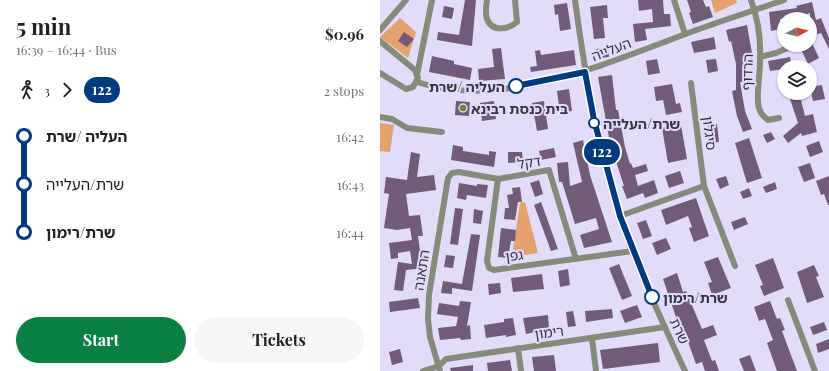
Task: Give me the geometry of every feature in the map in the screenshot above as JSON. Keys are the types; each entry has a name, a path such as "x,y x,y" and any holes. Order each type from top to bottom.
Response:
{"street":[{"path":"380,30 406,0"},
{"path":"380,73 406,89 413,87 417,82 432,0"},
{"path":"488,0 486,18 490,24 496,28 512,27 517,22 515,0"},
{"name":"שרת","path":"575,0 585,72 594,120 620,216 633,251 685,371"},
{"path":"674,0 685,34"},
{"name":"הרדוף","path":"751,0 755,10 760,36 758,102 761,115 768,120 779,118"},
{"name":"העלייה","path":"417,82 451,90 479,91 519,86 585,72 685,34 784,0"},
{"path":"380,41 415,70 418,75"},
{"path":"760,57 778,52"},
{"name":"סיגלון","path":"691,83 704,186 735,266"},
{"path":"380,117 392,119 408,128 442,132"},
{"name":"דקל","path":"448,178 452,173 459,172 498,179 549,170 576,258"},
{"name":"התאנה","path":"440,368 430,337 428,319 429,295 448,178"},
{"name":"גפן","path":"498,179 487,261 489,268 494,270 633,251"},
{"path":"620,216 704,186"},
{"path":"788,300 814,371"},
{"name":"רימון","path":"423,371 440,368 446,359 665,327"},
{"path":"592,338 596,371"},
{"path":"518,348 521,371"}],"shaded area":[{"path":"711,0 736,0 737,3 715,13"},
{"path":"400,18 416,32 408,58 380,37"},
{"path":"380,123 394,125 390,152 380,151"},
{"path":"525,202 538,253 512,257 520,203"}],"building":[{"path":"465,0 476,0 472,46 437,40 438,32 459,35"},
{"path":"638,0 663,0 664,14 670,14 671,26 645,29 647,40 635,42 633,24 653,22 652,9 639,11"},
{"path":"687,0 703,0 706,7 709,6 713,17 693,24 689,13 691,12"},
{"path":"812,2 814,12 777,12 777,30 771,31 769,12 797,8 796,6"},
{"path":"567,3 571,29 560,31 558,14 555,15 554,5"},
{"path":"607,5 608,18 603,18 605,38 594,39 590,7"},
{"path":"444,6 454,8 452,19 442,17"},
{"path":"821,18 829,38 829,49 821,33 817,34 817,20"},
{"path":"747,25 753,59 746,60 746,82 740,82 745,111 752,129 743,132 737,116 732,91 736,90 736,64 731,41 729,42 726,30"},
{"path":"404,32 414,39 407,47 398,41"},
{"path":"714,37 716,49 694,53 691,42"},
{"path":"501,48 505,79 479,81 478,69 494,67 492,49"},
{"path":"608,48 609,57 597,58 596,49"},
{"path":"540,50 541,55 574,50 576,65 531,72 530,67 537,66 535,51"},
{"path":"802,52 816,52 819,58 815,60 806,60"},
{"path":"432,56 454,61 454,64 472,68 470,80 429,72"},
{"path":"790,57 791,60 777,60 777,70 770,71 768,61"},
{"path":"657,59 660,73 648,75 646,61"},
{"path":"716,59 718,71 708,73 706,60"},
{"path":"612,75 616,110 618,110 630,164 631,163 633,168 646,164 648,171 635,175 638,186 654,180 658,193 645,198 643,193 627,199 610,143 598,77"},
{"path":"672,84 676,104 680,103 682,112 666,115 663,100 656,101 654,87"},
{"path":"822,85 825,99 813,101 817,100 817,86"},
{"path":"569,89 572,111 560,113 557,91"},
{"path":"790,100 801,100 805,116 813,114 817,132 802,136 801,133 788,143 783,136 798,123"},
{"name":"בית כנסת רבינא","path":"456,101 470,102 469,116 455,115"},
{"path":"494,101 496,119 482,121 480,103"},
{"path":"544,101 548,129 537,131 532,103"},
{"path":"717,124 719,142 710,143 708,125"},
{"path":"681,125 687,159 668,163 662,128"},
{"path":"771,132 775,139 767,143 763,135"},
{"path":"749,138 762,178 747,183 735,143"},
{"path":"583,140 590,175 612,242 584,248 580,235 599,229 596,218 575,224 562,182 559,182 557,163 568,162 570,186 582,182 573,143"},
{"path":"819,141 823,152 810,157 806,146"},
{"path":"453,145 463,147 463,151 489,155 489,151 496,152 494,167 451,160"},
{"path":"554,148 556,157 541,160 539,151"},
{"path":"411,152 420,154 417,177 434,175 436,190 406,194 409,216 420,215 423,236 418,236 422,266 424,268 406,270 403,291 394,290 398,262 412,264 410,251 398,253 398,258 391,259 389,243 412,240 410,228 397,230 384,228 389,194 384,193 386,177 407,180"},
{"path":"508,152 522,152 523,162 508,163"},
{"path":"810,163 815,178 804,182 798,167"},
{"path":"680,171 684,183 669,188 665,176"},
{"path":"726,176 729,185 720,189 716,179"},
{"path":"829,176 828,205 824,194 821,195 816,181"},
{"path":"539,180 543,194 535,197 530,183"},
{"path":"775,182 777,189 766,193 763,187"},
{"path":"459,183 477,186 477,184 488,185 486,198 467,195 466,200 457,198"},
{"path":"520,187 522,202 518,202 515,220 504,219 505,208 509,208 507,195 513,194 512,188"},
{"path":"749,188 752,196 743,199 740,192"},
{"path":"696,198 709,236 694,242 689,228 692,227 688,216 666,225 661,210"},
{"path":"541,202 558,249 551,251 534,205"},
{"path":"455,208 463,209 458,245 450,244"},
{"path":"474,209 483,211 481,224 473,223"},
{"path":"745,217 748,224 734,230 731,222"},
{"path":"646,220 652,236 643,239 637,223"},
{"path":"501,228 516,230 515,241 511,241 508,258 498,257"},
{"path":"471,234 480,235 472,291 452,288 452,294 441,293 443,281 462,284"},
{"path":"666,238 671,249 657,255 652,243"},
{"path":"446,255 455,256 453,268 444,267"},
{"path":"718,257 731,288 712,295 708,283 712,282 704,262"},
{"path":"773,258 784,288 764,296 760,286 763,285 755,265"},
{"path":"619,264 632,296 622,300 609,268"},
{"path":"814,265 819,276 816,277 824,297 807,303 797,272"},
{"path":"568,269 570,285 560,287 558,271"},
{"path":"677,273 683,292 686,291 702,329 713,325 717,335 704,340 712,361 715,360 719,371 705,371 702,362 696,364 683,328 680,329 663,279"},
{"path":"542,274 544,289 513,292 511,278"},
{"path":"500,283 501,293 489,295 488,284"},
{"path":"418,298 420,308 390,312 389,302"},
{"path":"460,301 471,302 467,326 470,325 471,339 461,340 460,338 440,340 438,328 456,326 458,317 437,314 439,303 459,306"},
{"path":"770,301 777,319 780,318 785,330 782,331 797,371 777,371 767,343 773,340 765,319 759,321 754,307"},
{"path":"637,305 642,317 625,323 620,311"},
{"path":"612,309 613,318 586,322 585,311"},
{"path":"573,311 576,326 568,327 566,312"},
{"path":"548,315 549,329 526,334 523,318"},
{"path":"513,318 516,335 486,338 484,325 504,322 504,319"},
{"path":"824,322 827,330 813,335 810,327"},
{"path":"829,339 829,349 818,353 816,344"},
{"path":"658,343 660,362 603,369 600,350"},
{"path":"400,349 403,362 392,365 389,352"},
{"path":"554,355 556,371 534,371 532,357"},
{"path":"750,355 756,371 744,371 739,359"},
{"path":"510,360 512,371 488,371 487,363"},
{"path":"473,365 473,371 451,371 450,368"}],"bus line":[{"name":"122","path":"516,86 585,72 594,120 620,216 652,297"}],"place":[{"name":"העליה /שרת","path":"516,86"},
{"name":"בית כנסת רבינא","path":"463,108"},
{"name":"שרת/העלייה","path":"594,123"},
{"name":"שרת/רימון","path":"652,297"}]}
